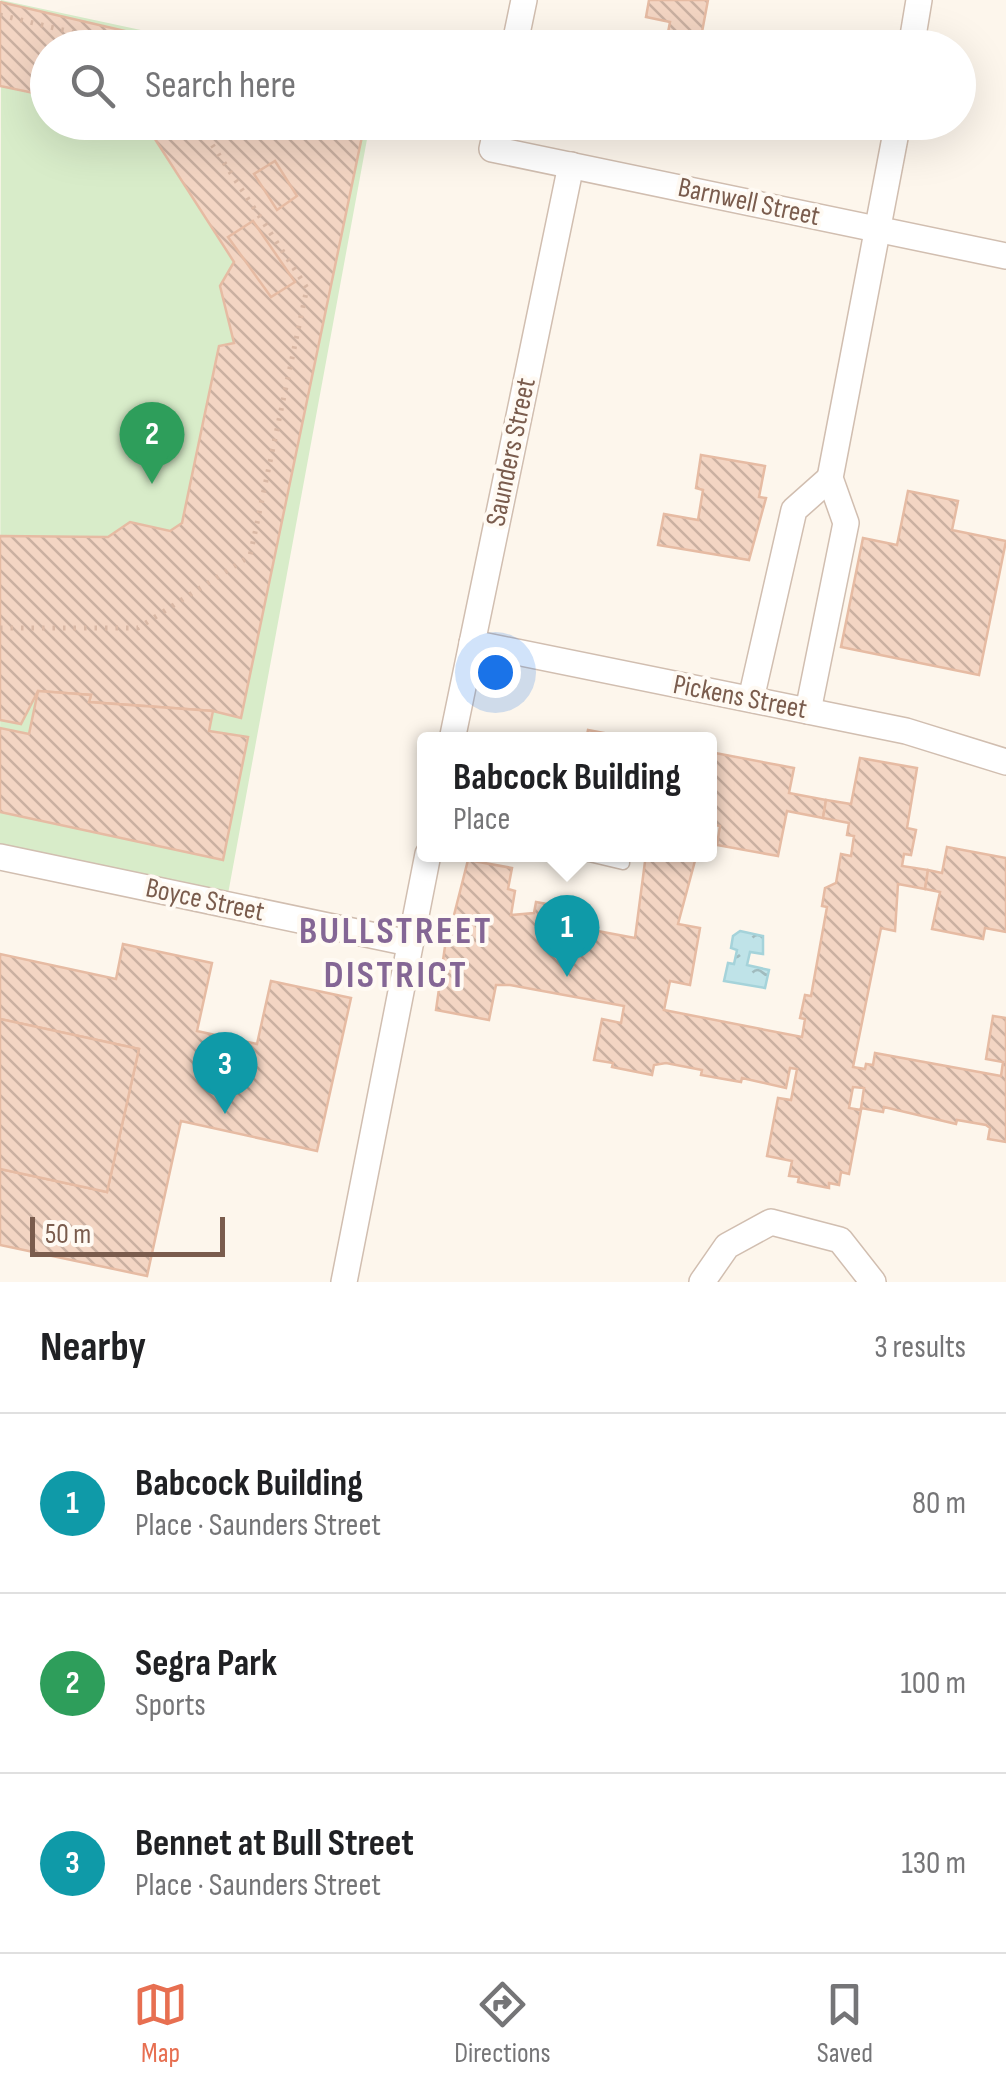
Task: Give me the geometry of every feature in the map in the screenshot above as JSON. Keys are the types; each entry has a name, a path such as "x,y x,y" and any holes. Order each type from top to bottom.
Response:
{"street":[{"path":"518,30 524,0"},
{"path":"914,30 919,0"},
{"name":"Barnwell Street","path":"494,140 492,149 1006,256"},
{"path":"808,711 846,523 830,478 895,140"},
{"name":"Saunders Street","path":"454,732 571,165"},
{"path":"751,700 794,510 830,478"},
{"name":"Pickens Street","path":"472,643 955,743 1006,762"},
{"name":"Boyce Street","path":"0,857 409,943"},
{"path":"344,1282 426,862"},
{"path":"702,1282 727,1246 772,1222 840,1240 873,1282"}],"lane":[{"path":"620,862 624,863"}],"path":[{"path":"0,15 63,30"},
{"path":"0,628 138,628 250,556 307,288 209,140"}],"green space":[{"path":"1,0 141,30 30,30 30,140 367,140 228,894 0,845"}],"water":[{"path":"740,931 763,936 763,954 750,952 747,965 769,970 765,988 724,981 728,963 734,964 737,950 731,948 733,936"}],"building":[{"path":"649,0 708,0 702,30 668,30 670,22 646,17"},
{"path":"0,2 121,30 30,30 30,92 0,86"},
{"path":"156,140 361,140 241,718 213,711 89,702 91,695 38,691 21,724 0,720 0,536 108,537 130,522 170,531 182,523 219,346 234,343 220,286 234,262"},
{"path":"275,161 297,196 277,210 254,174"},
{"path":"253,221 295,282 271,297 228,237"},
{"path":"701,455 765,466 759,497 766,498 749,560 658,545 664,514 698,520 703,490 696,488"},
{"path":"908,491 958,501 952,530 1006,541 979,675 841,647 863,538 897,545"},
{"path":"38,691 91,695 89,702 213,711 209,731 248,737 223,860 0,812 0,728 29,734"},
{"path":"717,753 794,768 789,793 826,800 823,818 787,811 778,856 717,845 720,826"},
{"path":"860,758 917,768 907,828 916,830 911,855 904,854 902,866 928,870 925,889 898,884 895,931 881,928 853,1067 865,1069 866,1064 873,1065 875,1053 1001,1076 1003,1062 986,1059 993,1016 1006,1018 1006,1142 988,1139 990,1128 986,1125 957,1120 956,1124 884,1107 883,1112 861,1108 864,1088 853,1087 849,1108 861,1110 849,1174 841,1172 839,1185 829,1183 829,1188 798,1182 799,1177 789,1176 792,1161 767,1156 778,1098 791,1100 797,1069 790,1068 786,1088 742,1078 741,1082 701,1075 702,1070 666,1063 654,1065 652,1075 612,1067 613,1063 594,1060 602,1019 621,1023 624,1006 510,985 496,985 489,1020 436,1010 449,918 453,919 467,862 512,868 508,889 515,891 511,915 534,913 536,902 574,909 571,926 635,938 645,862 695,862 678,924 700,928 690,985 670,981 664,1010 802,1037 805,1019 800,1018 805,995 811,996 827,907 822,906 825,888 836,883 841,854 851,856 854,836 847,835 849,823 823,818 826,800 851,804"},
{"path":"947,847 1006,858 1006,932 985,928 983,939 932,929 940,892 925,889 928,870 942,873"},
{"path":"123,944 212,963 197,1031 257,1044 271,981 351,998 317,1151 181,1121 147,1276 0,1245 0,1169 107,1192 139,1049 0,1019 0,954 116,979"},
{"path":"0,1019 139,1049 107,1192 0,1169"}],"place":[{"name":"Segra Park","path":"152,484"},
{"name":"Babcock Building","path":"567,977"},
{"name":"Bennet at Bull Street","path":"225,1114"}],"district":[{"name":"BULLSTREET DISTRICT","path":"396,953"}]}
